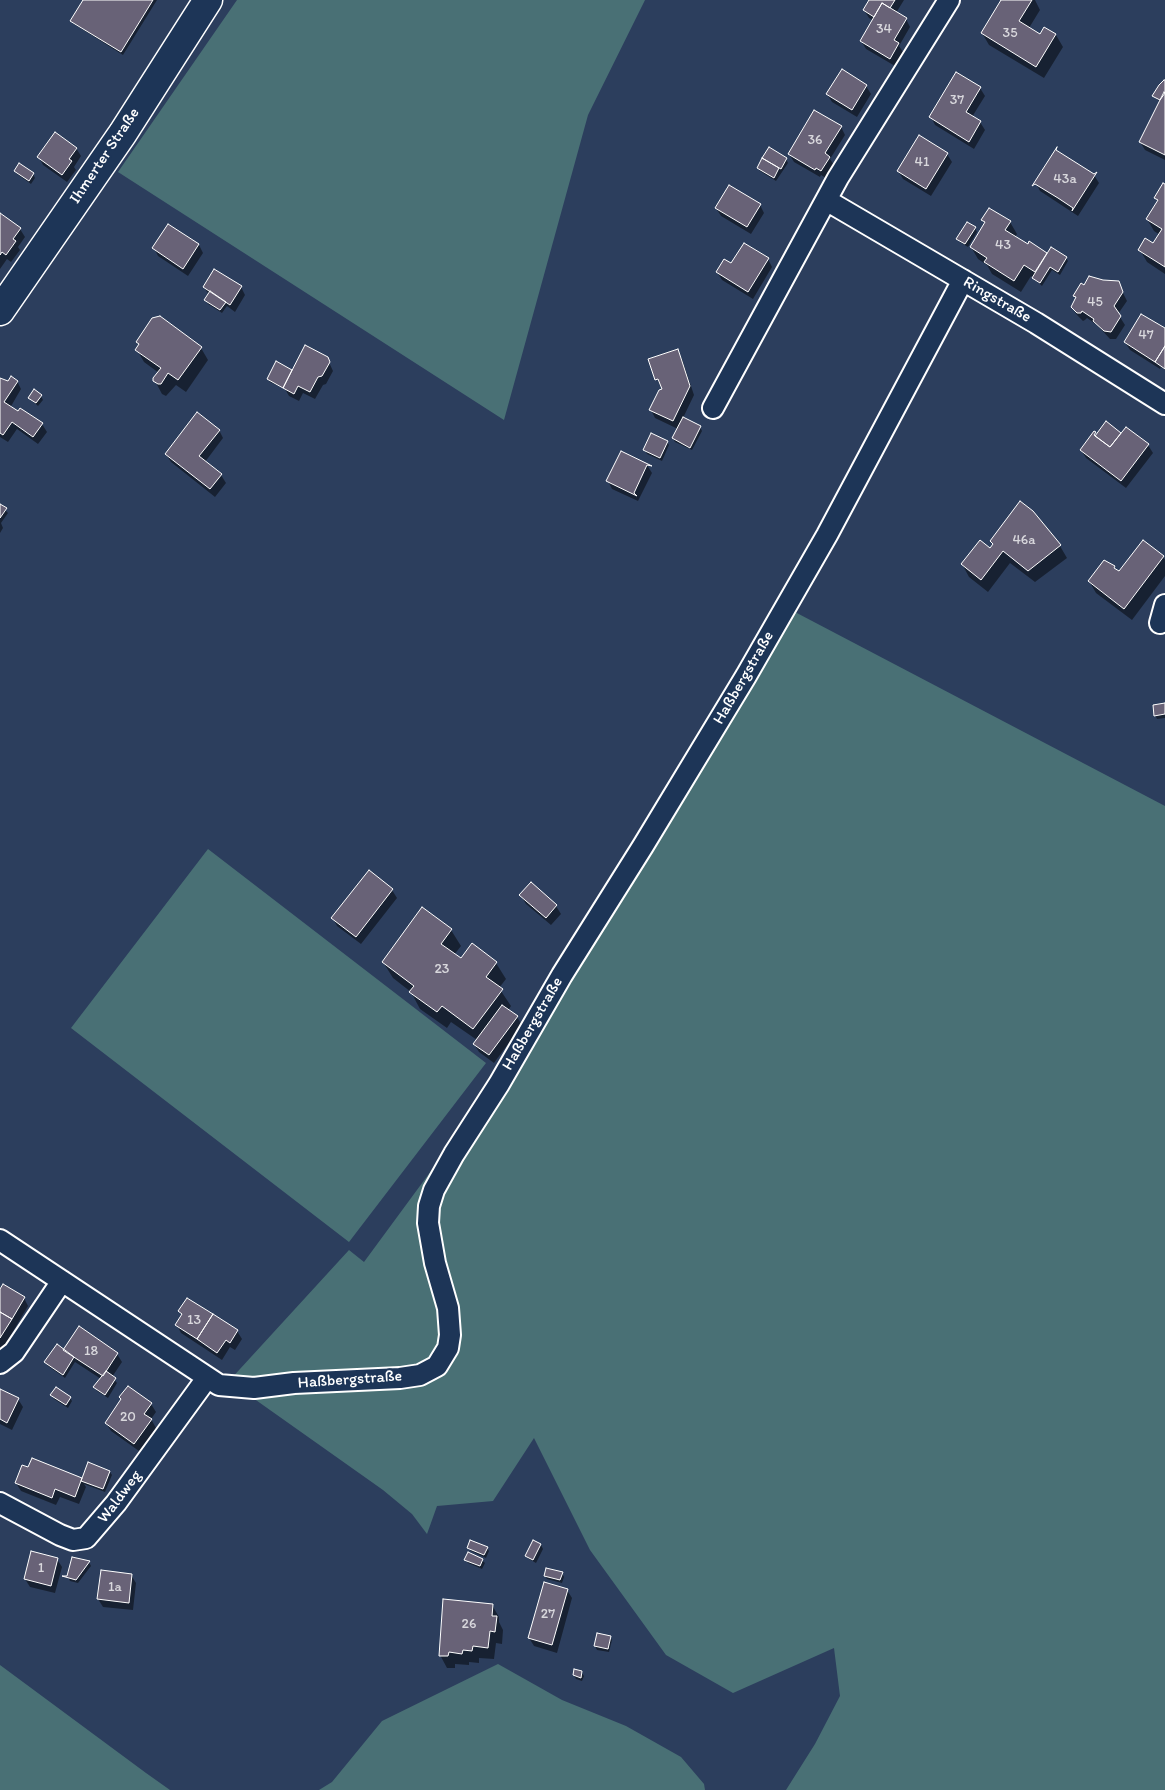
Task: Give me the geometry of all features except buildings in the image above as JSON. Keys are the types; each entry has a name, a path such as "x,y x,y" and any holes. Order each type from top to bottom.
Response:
{"main road":[{"name":"Ihmerter Straße","path":"0,311 123,133 208,0"}],"street":[{"path":"713,408 838,178 949,0"},
{"name":"Ringstraße","path":"826,200 1036,323 1165,404"},
{"name":"Haßbergstraße","path":"0,1240 219,1385 254,1388 294,1383 400,1378 420,1375 437,1366 448,1348 450,1323 448,1308 435,1264 428,1223 429,1206 434,1190 454,1154 499,1084 562,975 746,676 827,534 963,280"},
{"path":"0,1362 14,1352 62,1282"},
{"name":"Waldweg","path":"0,1504 60,1535 73,1540 86,1538 116,1503 207,1378"}],"green space":[{"path":"237,0 645,0 588,115 504,420 118,172"},
{"path":"793,611 1165,806 1165,1790 786,1790 815,1744 840,1696 834,1648 733,1693 666,1655 590,1550 534,1438 493,1501 437,1506 427,1534 412,1514 383,1490 229,1381 349,1250 364,1262 453,1141 564,979 759,677"},
{"path":"208,849 486,1063 349,1242 71,1028"},
{"path":"498,1664 562,1700 626,1726 681,1757 704,1784 705,1790 319,1790 332,1782 382,1721"},
{"path":"0,1665 146,1773 170,1790 0,1790"}]}
